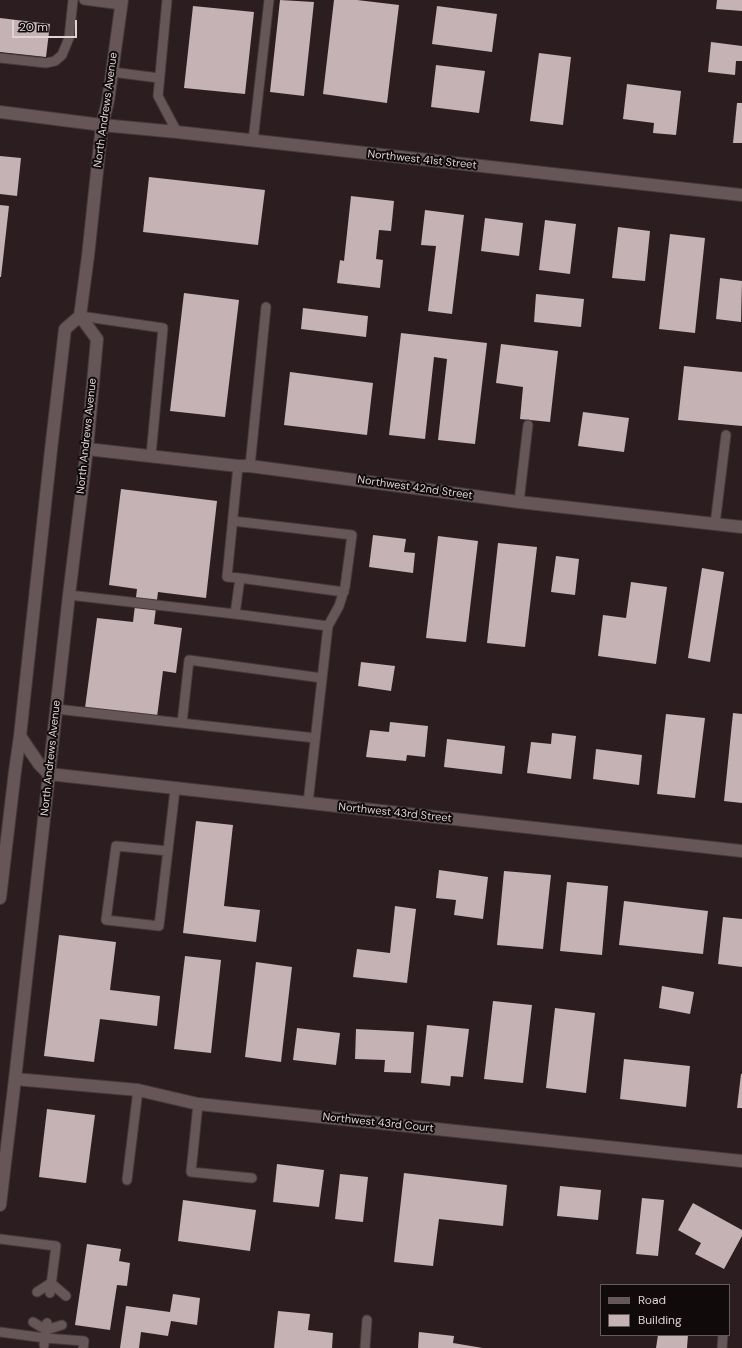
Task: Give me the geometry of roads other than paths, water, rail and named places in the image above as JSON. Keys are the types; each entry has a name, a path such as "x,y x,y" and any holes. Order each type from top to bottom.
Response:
{"street":[{"name":"North Andrews Avenue","path":"0,1204 87,449 97,339 80,316 102,125 112,72 121,2"},
{"name":"Northwest 41st Street","path":"0,112 102,125 742,195"},
{"path":"0,898 20,736 65,329 80,316"},
{"name":"Northwest 42nd Street","path":"87,449 244,466 519,502 742,527"},
{"path":"20,736 39,764 49,774"},
{"name":"Northwest 43rd Street","path":"49,774 742,851"},
{"name":"Northwest 43rd Court","path":"15,1079 138,1090 198,1104 742,1161"}],"lane":[{"path":"0,58 46,63 55,61 62,55 69,38 73,0"},
{"path":"84,0 121,2"},
{"path":"167,0 158,96 177,132"},
{"path":"253,141 269,0"},
{"path":"112,72 159,78"},
{"path":"266,307 244,466 233,521 227,577 344,592"},
{"path":"80,316 163,328 151,455"},
{"path":"519,502 528,425"},
{"path":"715,524 726,435"},
{"path":"233,521 352,535 344,592 339,606 328,626 308,803"},
{"path":"235,614 240,578"},
{"path":"69,595 328,626"},
{"path":"182,723 189,660 322,678"},
{"path":"56,709 315,738"},
{"path":"168,851 116,846 106,920 159,926 168,851 175,788"},
{"path":"127,1180 138,1090"},
{"path":"198,1104 191,1172 252,1178"},
{"path":"0,1239 56,1246 50,1293"},
{"path":"37,1292 51,1283"},
{"path":"51,1283 66,1296"},
{"path":"365,1348 367,1320"},
{"path":"33,1322 45,1334 64,1343 84,1341 83,1348"},
{"path":"0,1332 45,1334 62,1325"},
{"path":"722,1348 723,1336"}]}
